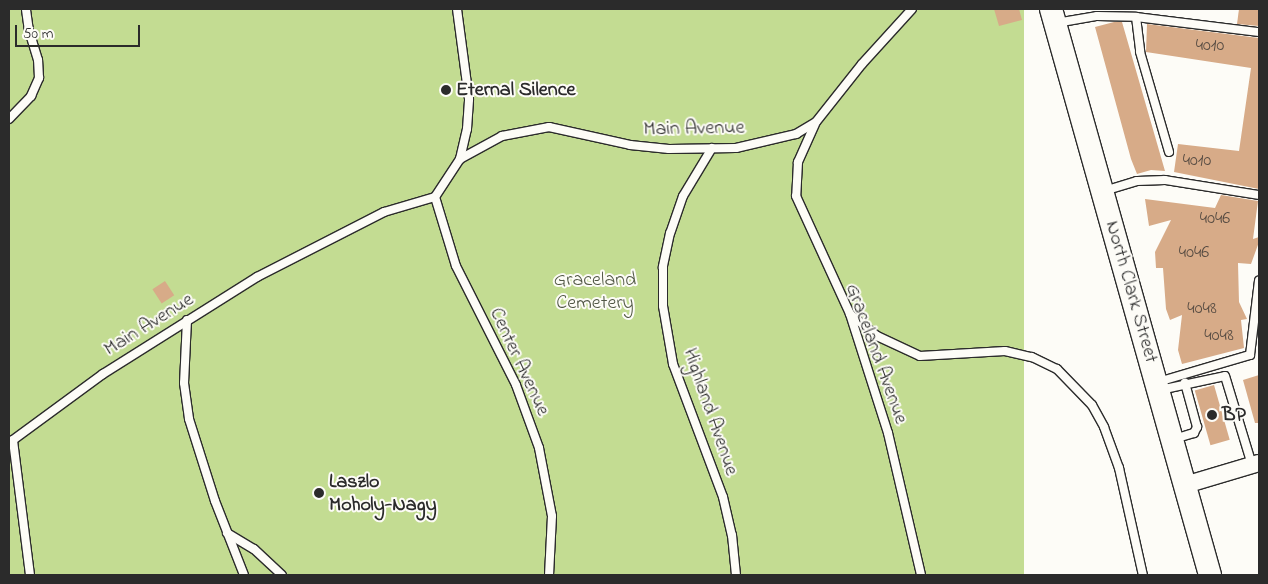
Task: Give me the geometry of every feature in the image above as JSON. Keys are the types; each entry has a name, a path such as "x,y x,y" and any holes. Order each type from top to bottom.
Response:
{"main road":[{"name":"North Clark Street","path":"1053,16 1210,575"}],"street":[{"path":"1185,485 1256,464"}],"lane":[{"path":"9,118 31,96 39,78 38,60 28,31 26,9"},
{"path":"435,197 460,159 469,99 457,9"},
{"name":"Main Avenue","path":"460,159 502,136 549,127 630,145 669,149 712,148 767,142 796,134 816,122 862,64 912,9"},
{"path":"1053,16 1136,17 1259,32"},
{"path":"1136,17 1140,52 1169,152"},
{"name":"Graceland Avenue","path":"816,122 798,162 796,196 850,314 888,434 921,575"},
{"name":"Highland Avenue","path":"712,148 683,196 670,233 663,267 663,306 673,364 723,497 732,535 736,575"},
{"path":"1102,191 1137,181 1157,180 1259,196"},
{"name":"Main Avenue","path":"30,575 11,442 103,374 187,320 326,240 384,212 435,197"},
{"name":"Center Avenue","path":"435,197 456,266 516,385 539,448 552,516 549,575"},
{"path":"1157,386 1250,355 1259,280"},
{"path":"850,314 877,336 920,356 1005,351 1032,357 1056,368 1092,405 1104,426 1119,468 1143,575"},
{"path":"187,320 184,383 189,418 244,575"},
{"path":"1157,386 1184,384 1225,376 1256,464"},
{"path":"1172,440 1194,433 1197,427 1184,384"},
{"path":"228,533 254,549 282,575"}],"green space":[{"name":"Graceland Cemetery","path":"9,9 1024,9 1024,575 9,575"}],"building":[{"path":"994,9 1019,9 1022,20 999,26"},
{"path":"1239,9 1259,9 1259,26 1237,24"},
{"path":"1122,22 1165,171 1151,170 1137,174 1131,159 1095,27"},
{"path":"1147,24 1259,38 1259,189 1174,172 1178,144 1239,151 1251,68 1146,52"},
{"path":"1221,195 1258,201 1253,239 1259,237 1259,242 1251,264 1238,263 1239,302 1247,319 1241,320 1244,348 1182,364 1178,350 1182,315 1170,320 1166,309 1163,268 1156,268 1155,252 1171,220 1149,226 1145,199 1215,208"},
{"path":"165,281 174,295 162,303 152,289"},
{"path":"1259,375 1259,423 1255,423 1243,380"},
{"name":"BP","path":"1214,385 1230,440 1210,445 1195,391"}],"place":[{"name":"Eternal Silence","path":"446,90"},
{"name":"BP","path":"1212,415"},
{"name":"Laszlo Moholy-Nagy","path":"319,493"}]}
